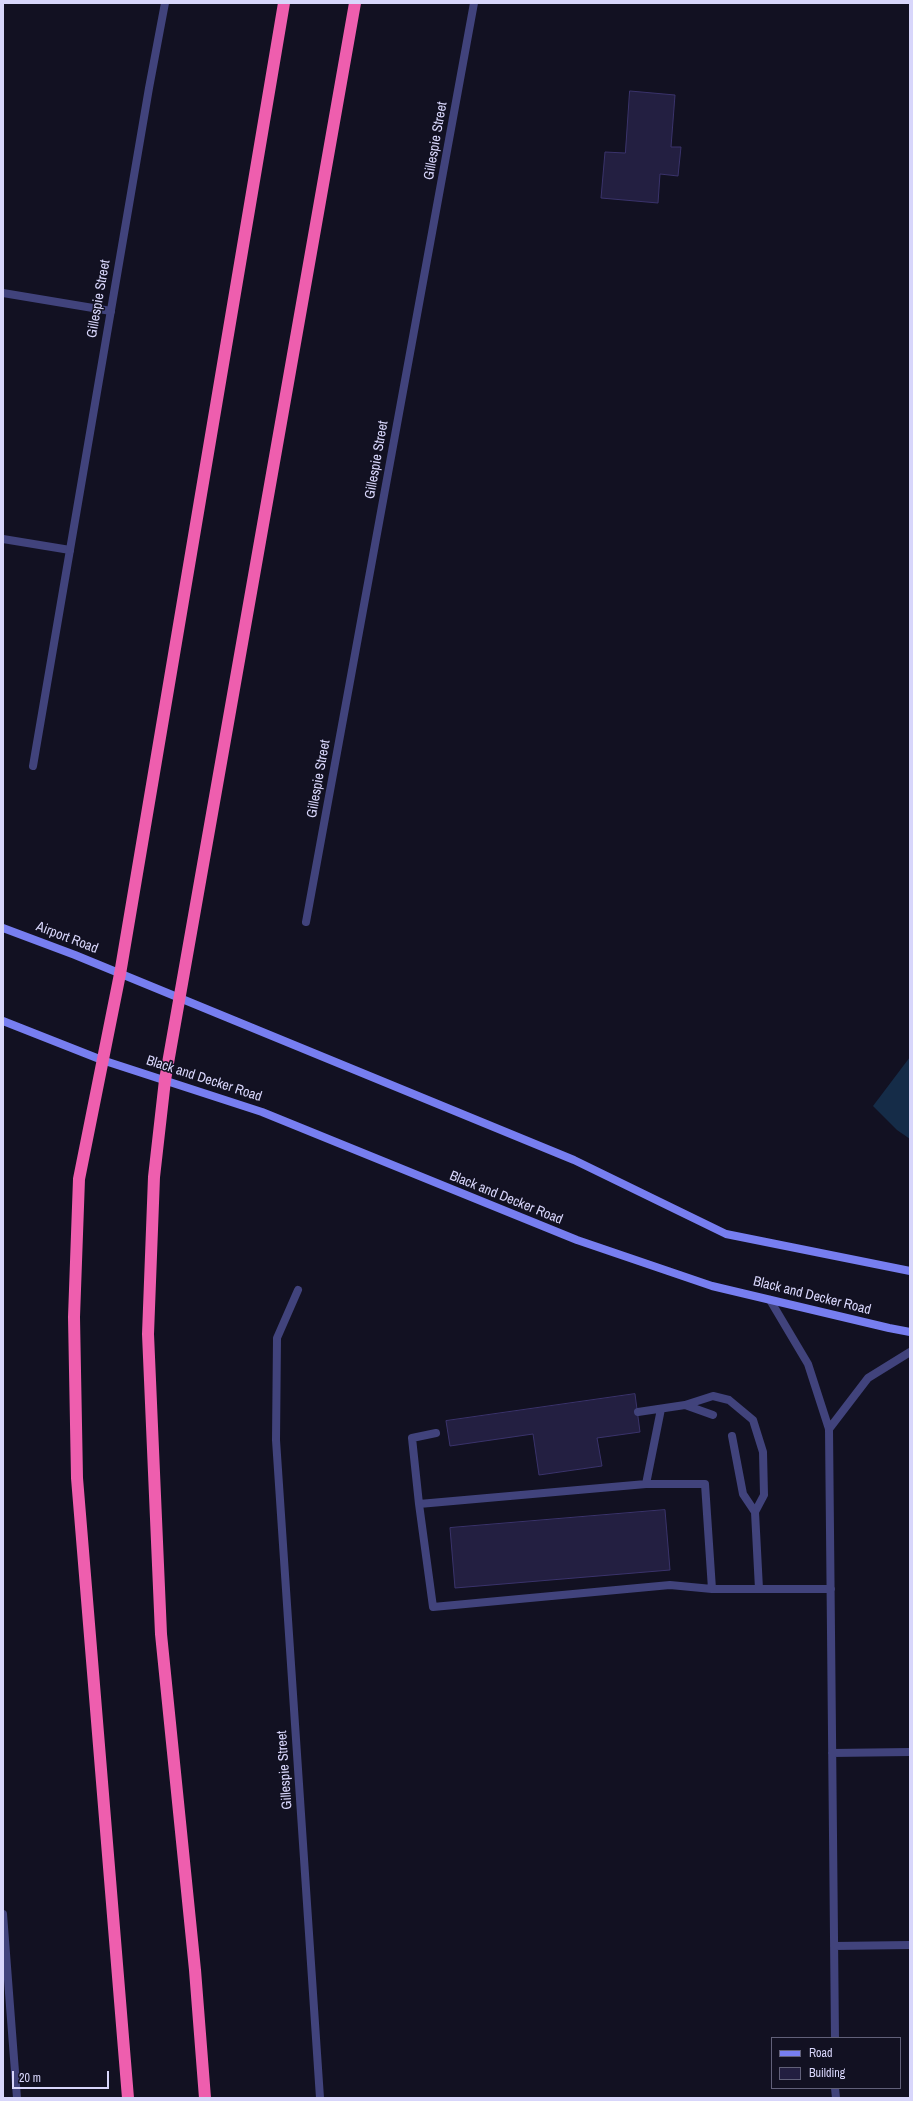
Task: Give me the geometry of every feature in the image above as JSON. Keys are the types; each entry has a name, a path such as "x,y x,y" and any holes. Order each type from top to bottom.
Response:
{"highway":[{"path":"128,2098 76,1470 74,1317 79,1179 120,974 284,3"},
{"path":"205,2098 195,1970 161,1634 148,1342 154,1177 165,1080 356,3"}],"main road":[{"name":"Airport Road","path":"3,928 120,974"},
{"path":"120,974 574,1160 726,1234 910,1271"},
{"path":"3,1021 102,1060"},
{"name":"Black and Decker Road","path":"102,1060 262,1112 577,1240 712,1286 910,1332"}],"street":[{"name":"Gillespie Street","path":"33,766 165,3"},
{"name":"Gillespie Street","path":"306,922 474,3"},
{"path":"3,293 111,311"},
{"path":"3,539 70,550"},
{"name":"Gillespie Street","path":"298,1290 277,1338 276,1440 320,2098"},
{"path":"770,1300 808,1364 829,1429 835,2037"},
{"path":"829,1429 868,1378 910,1352"},
{"path":"638,1412 685,1405 713,1396 729,1400 753,1420 763,1452 764,1495 755,1512"},
{"path":"685,1405 713,1415"},
{"path":"646,1484 661,1409"},
{"path":"436,1433 412,1438 418,1504 433,1607 670,1585 712,1589 831,1589"},
{"path":"732,1436 743,1494 755,1512 759,1589"},
{"path":"418,1504 646,1484 705,1484 712,1589"},
{"path":"832,1753 910,1752"},
{"path":"3,1914 17,2098"},
{"path":"834,1946 910,1945"}],"water":[{"path":"910,1057 910,1139 897,1130 873,1106"}],"building":[{"path":"630,91 675,95 671,147 681,147 678,176 660,174 658,203 601,198 605,152 625,153"},
{"path":"635,1394 640,1432 597,1438 602,1466 539,1475 533,1434 450,1446 446,1421"},
{"path":"665,1510 670,1570 455,1588 450,1528"}]}
